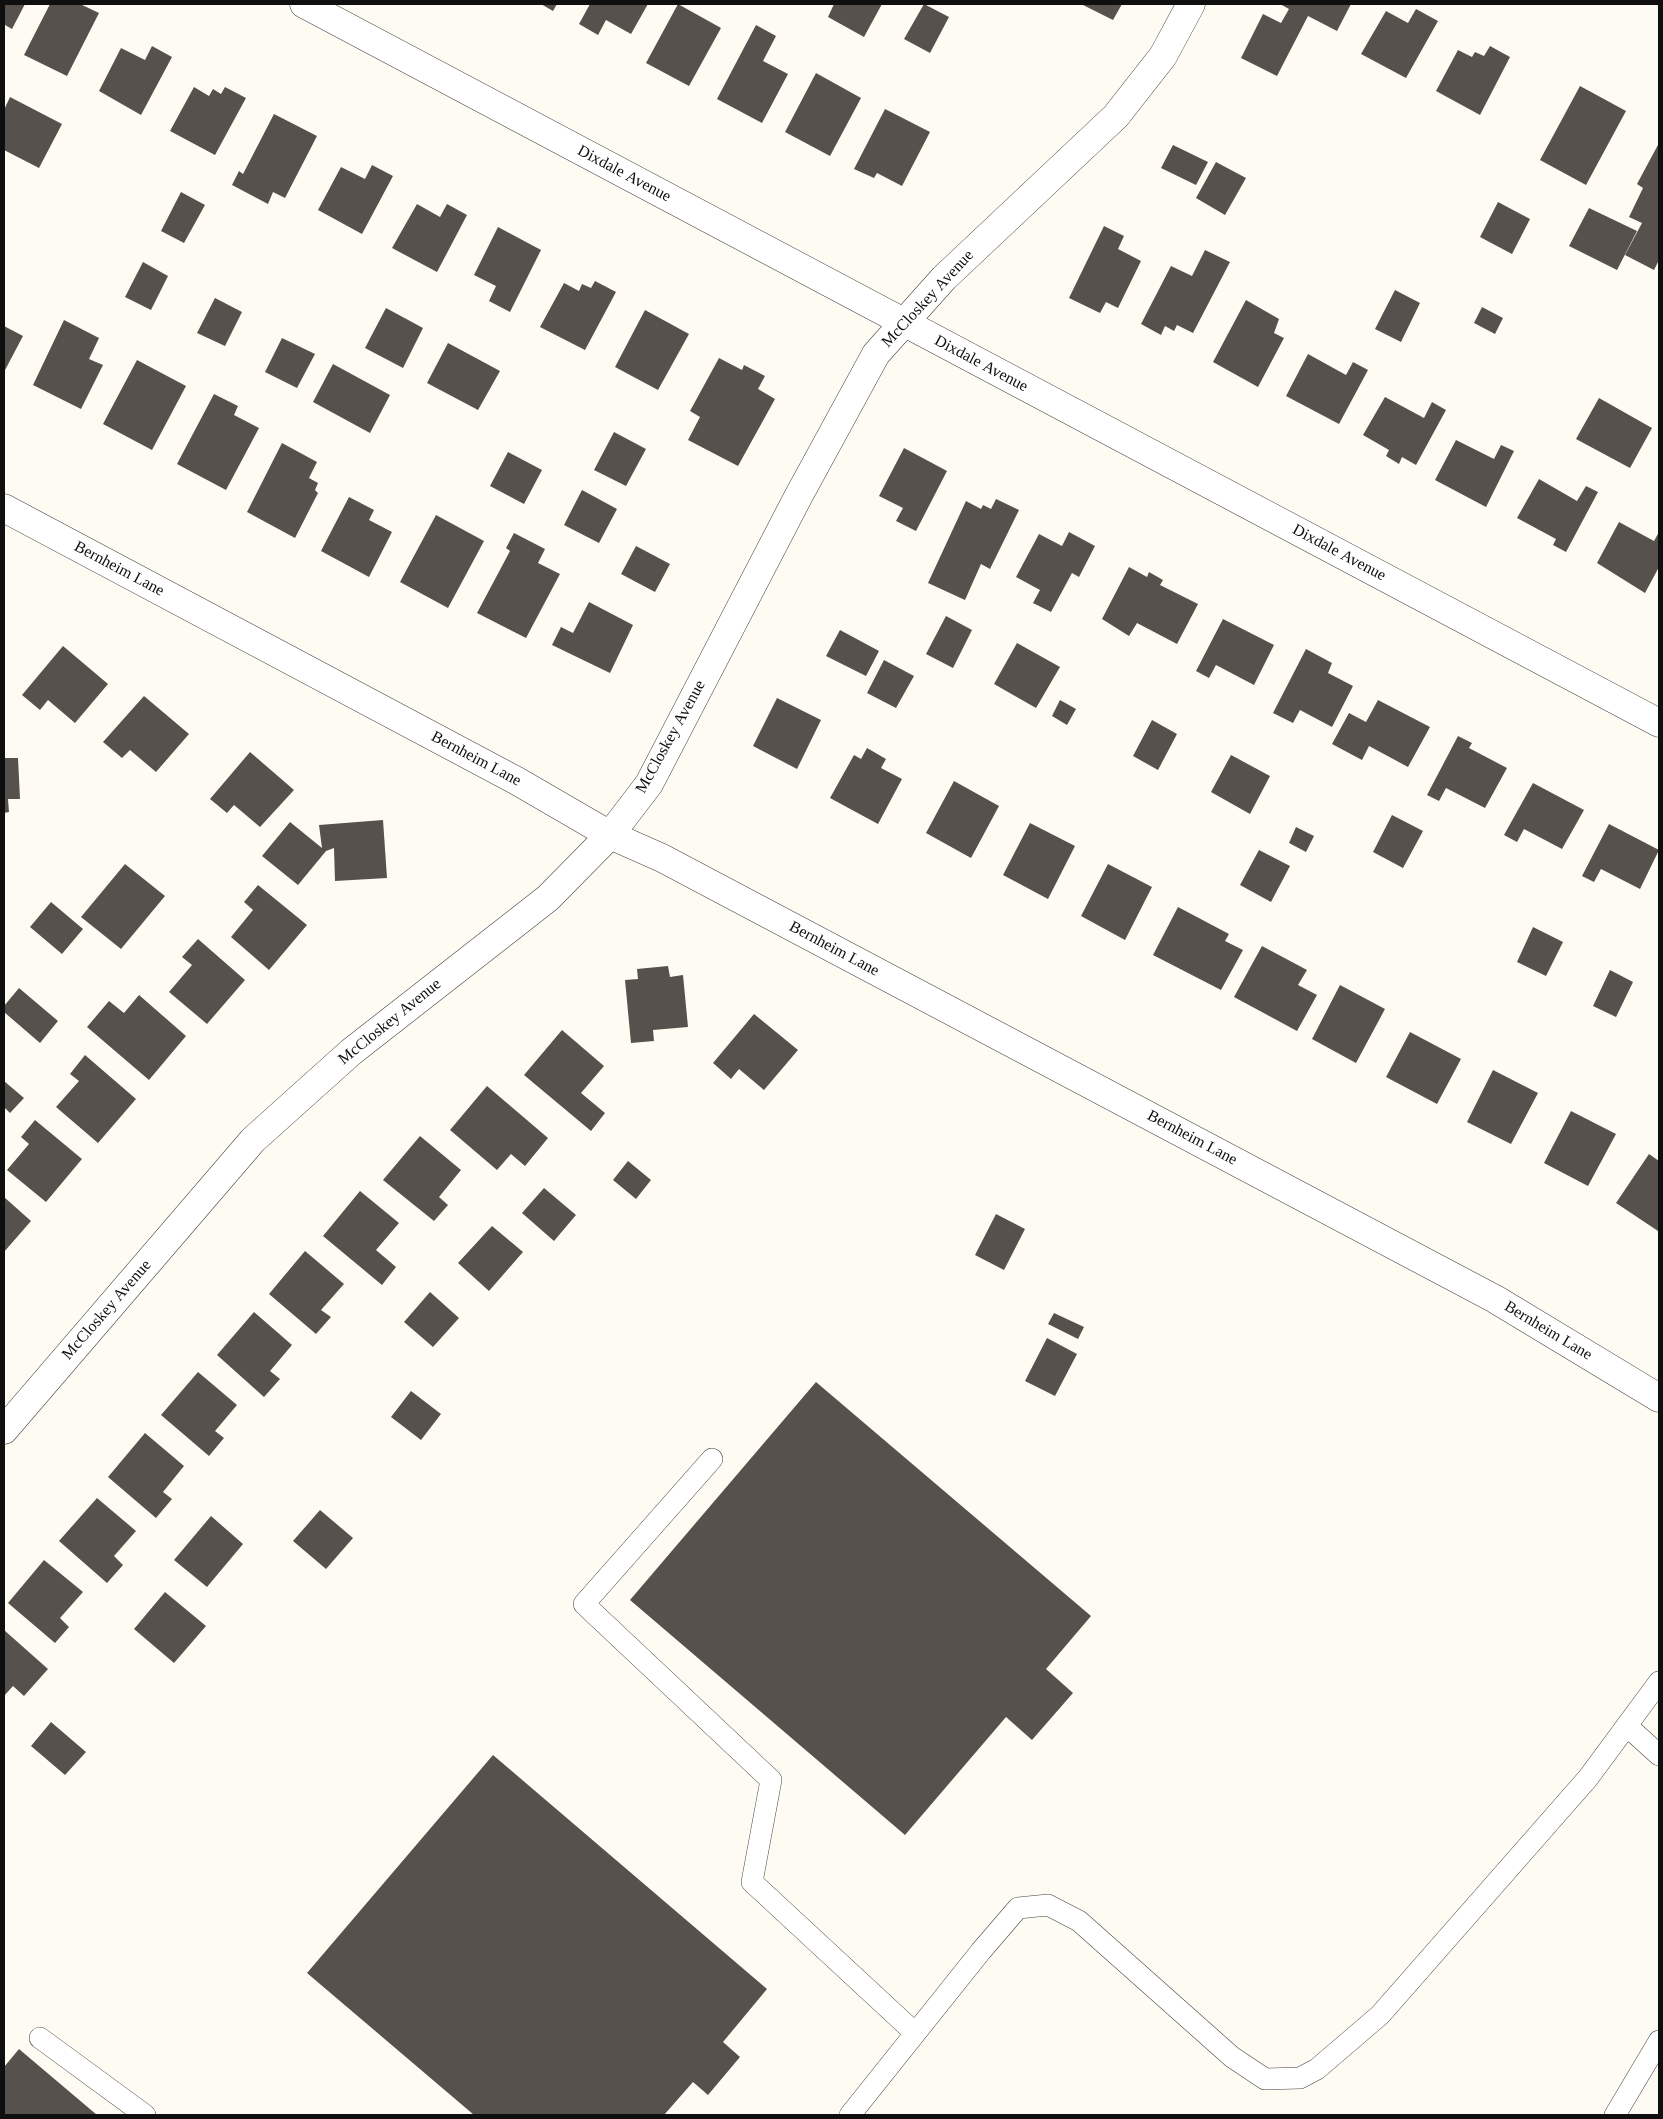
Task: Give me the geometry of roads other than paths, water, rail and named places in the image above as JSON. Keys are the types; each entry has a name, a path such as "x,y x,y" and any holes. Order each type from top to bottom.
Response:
{"street":[{"name":"Dixdale Avenue","path":"304,4 1659,723"},
{"name":"McCloskey Avenue","path":"4,1430 253,1140 351,1052 548,898 610,835 649,784 798,497 876,354 944,278 1116,116 1163,56 1191,4"},
{"name":"Bernheim Lane","path":"4,508 517,781 610,835 662,858 1495,1299 1659,1398"}],"lane":[{"path":"712,1459 584,1604 771,1780 752,1882 915,2033"},
{"path":"850,2115 981,1950 1018,1908 1048,1905 1079,1920 1232,2057 1265,2079 1300,2078 1317,2069 1380,2014 1588,1778 1659,1682"},
{"path":"1627,1726 1659,1755"},
{"path":"40,2038 145,2115"},
{"path":"1615,2115 1659,2041"}]}
